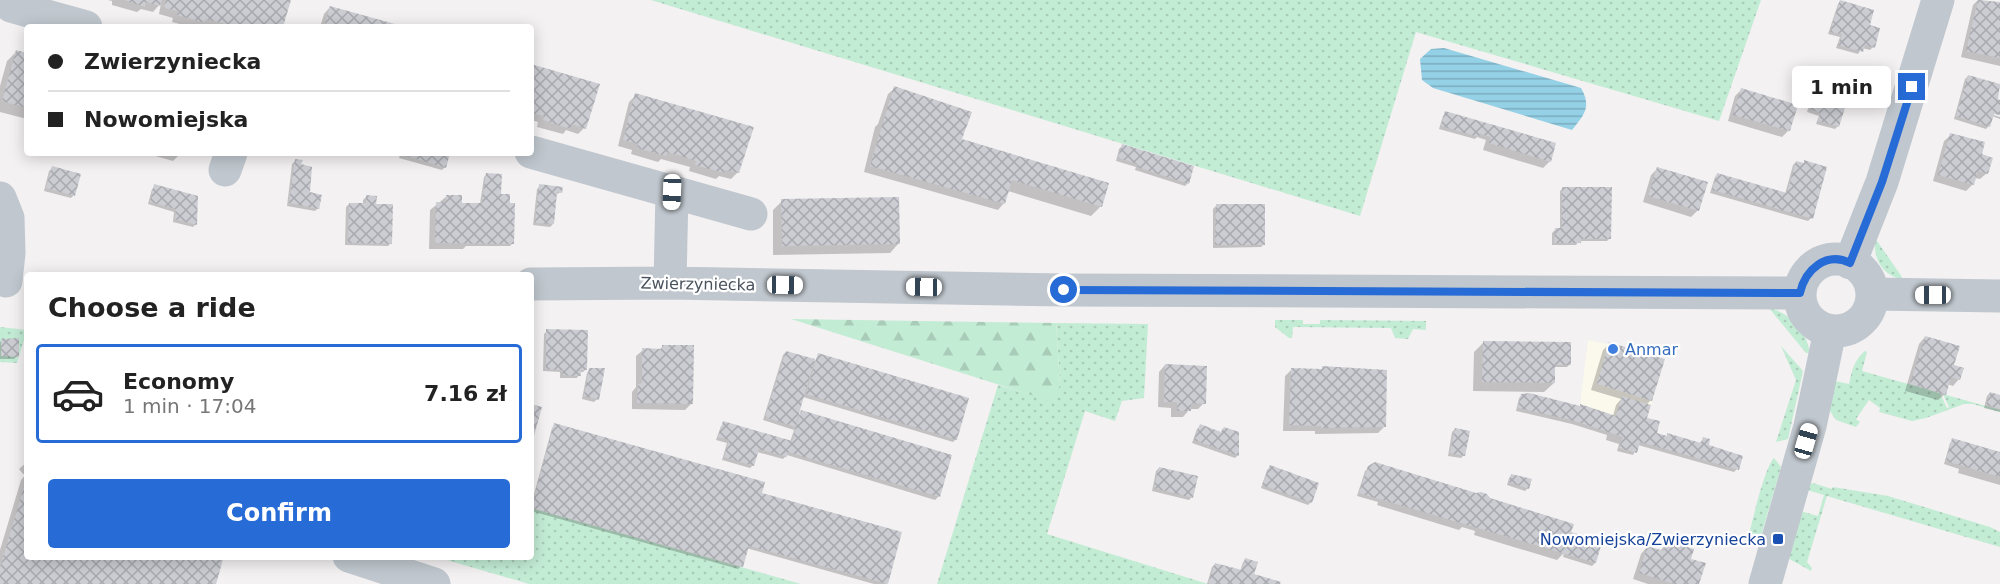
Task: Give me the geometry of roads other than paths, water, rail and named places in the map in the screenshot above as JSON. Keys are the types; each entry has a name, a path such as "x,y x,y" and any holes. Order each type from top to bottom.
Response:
{"street":[{"path":"1850,263 1882,182 1938,0"},
{"path":"10,6 75,24"},
{"path":"534,153 752,214"},
{"path":"670,283 672,192"},
{"path":"0,198 8,218 11,282"},
{"path":"1835,260 1850,263 1864,273 1869,283 1872,294 1870,305 1858,324 1848,329 1830,331 1815,324 1806,316 1800,293 1802,283 1815,266 1824,261 1835,260"},
{"name":"Zwierzyniecka","path":"534,284 670,283 1064,290 1800,293"},
{"path":"1872,294 2000,296"},
{"path":"1765,584 1810,426 1830,331"},
{"path":"361,560 434,584"}],"water":[{"path":"1444,48 1581,88 1586,100 1583,115 1572,130 1433,88 1422,80 1420,59 1431,49"}],"place":[{"name":"Anmar","path":"1613,349"},
{"name":"Nowomiejska/Zwierzyniecka","path":"1778,539"}]}
